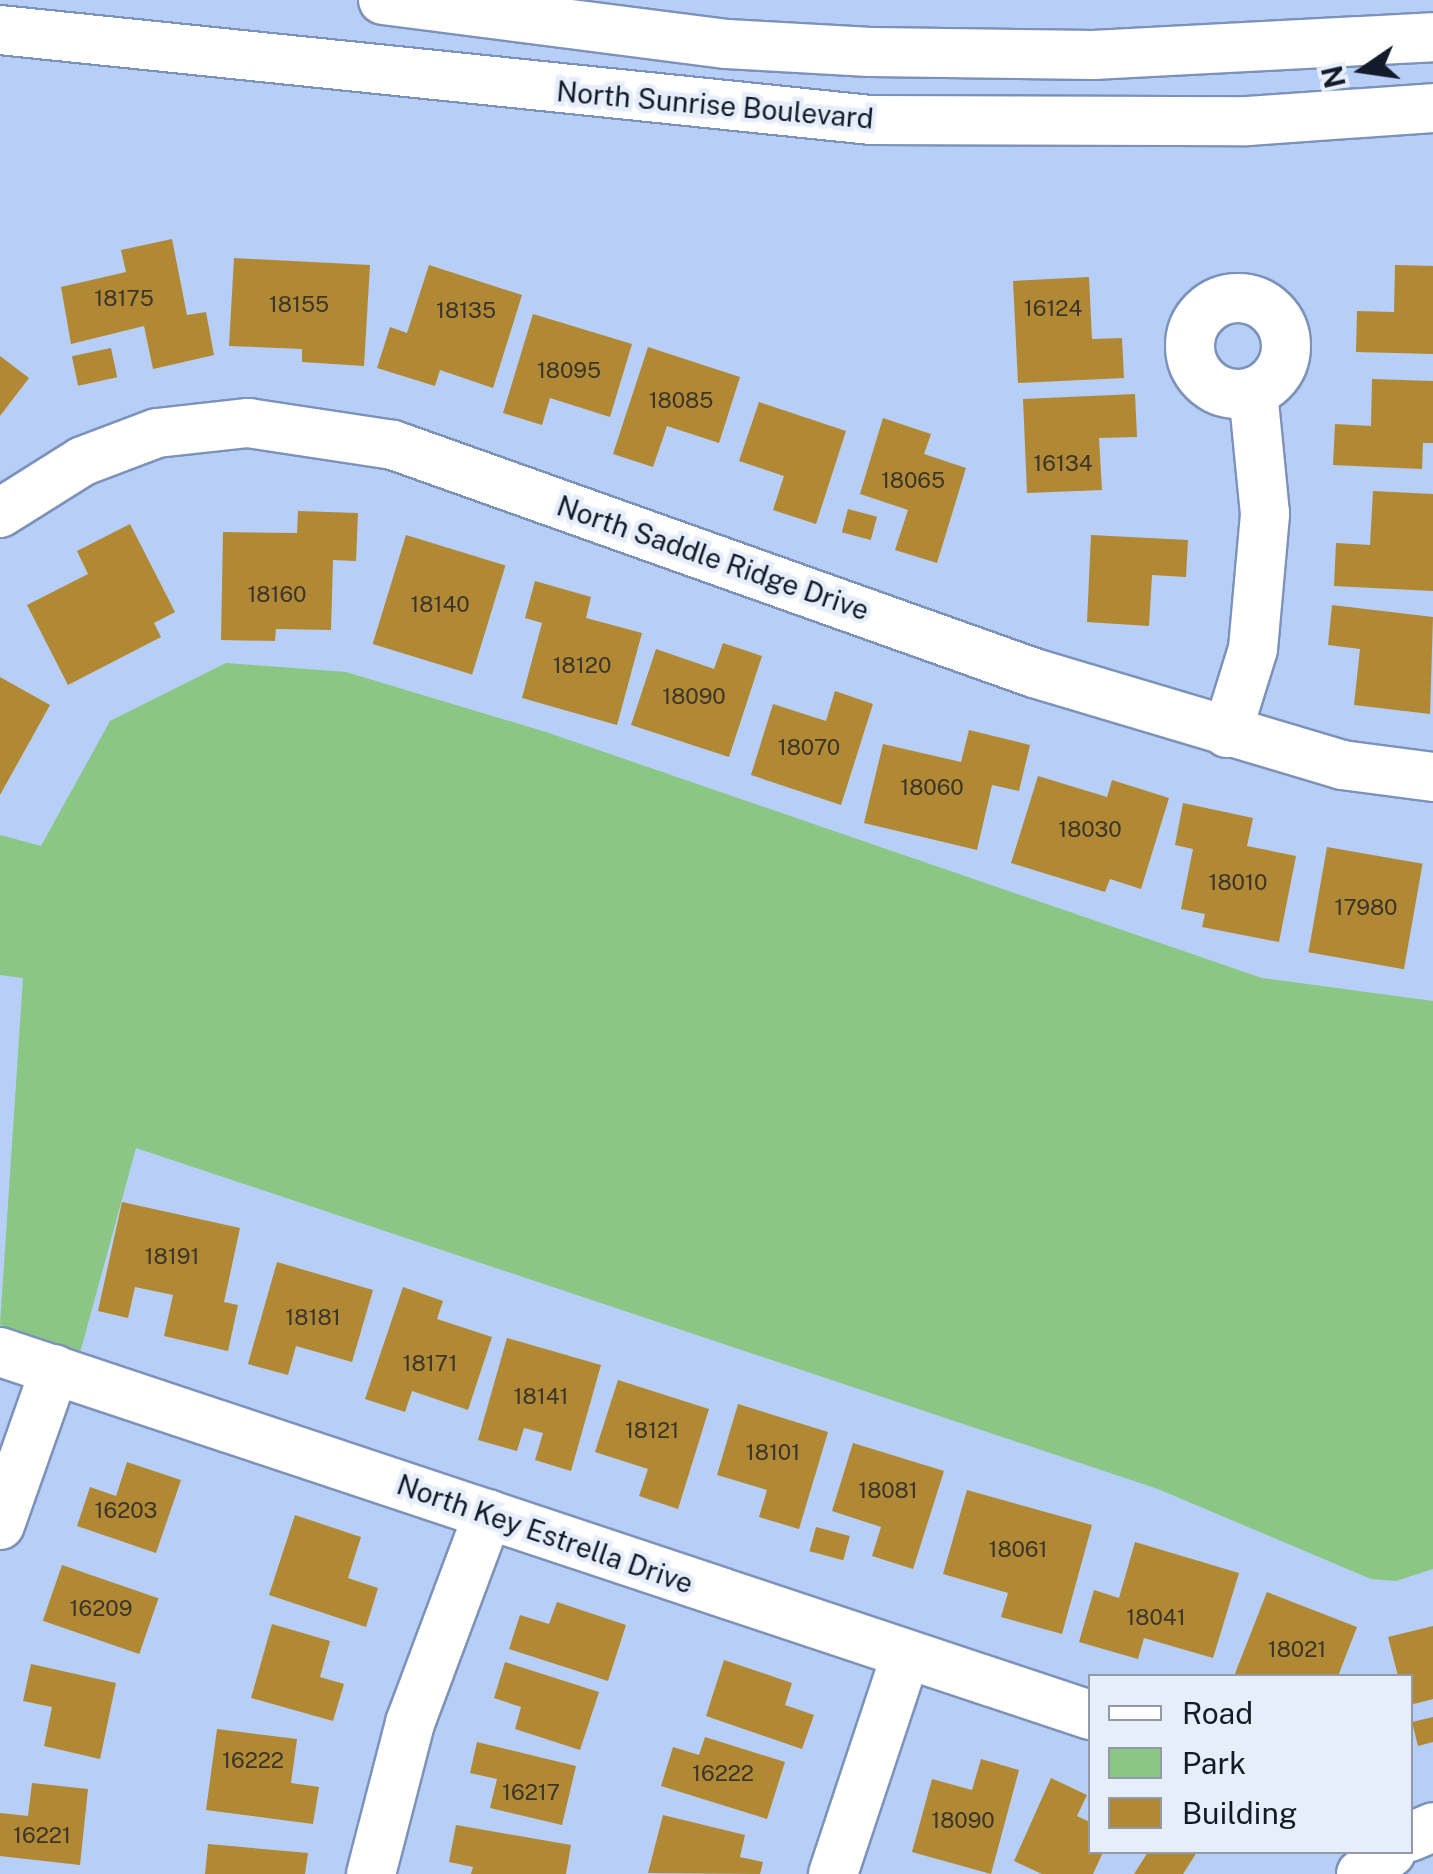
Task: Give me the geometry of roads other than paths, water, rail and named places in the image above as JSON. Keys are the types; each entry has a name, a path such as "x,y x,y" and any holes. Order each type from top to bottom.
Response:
{"street":[{"path":"383,0 727,44 870,52 1092,56 1433,37"},
{"name":"North Sunrise Boulevard","path":"0,30 870,120 1230,121 1433,108"},
{"path":"1227,733 1253,649 1265,514 1253,392"},
{"name":"North Saddle Ridge Drive","path":"0,514 83,461 157,433 248,423 392,445 1034,673 1342,765 1433,777"},
{"name":"North Key Estrella Drive","path":"0,1352 1088,1713"},
{"path":"0,1525 55,1369"},
{"path":"371,1874 410,1723 488,1514"},
{"path":"833,1874 906,1655"},
{"path":"1331,1854 1351,1874"},
{"path":"1361,1874 1388,1854"}]}
